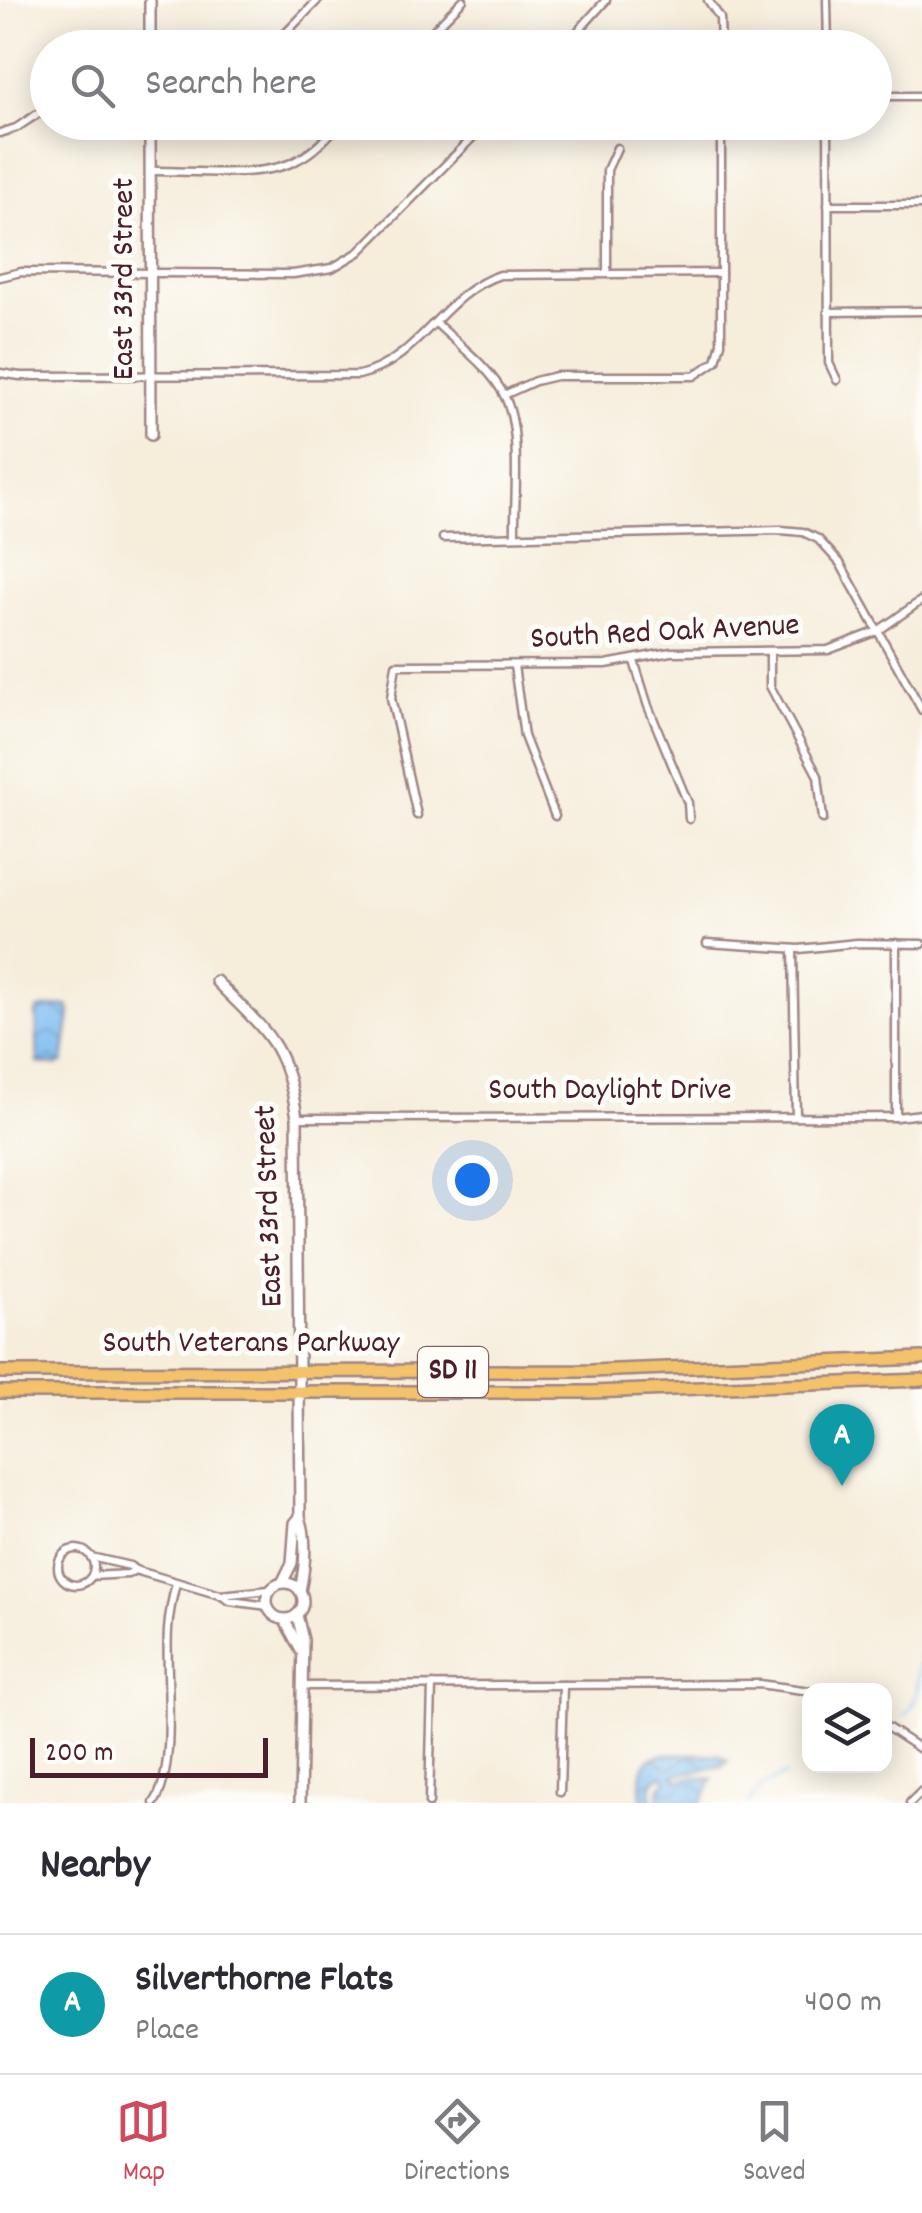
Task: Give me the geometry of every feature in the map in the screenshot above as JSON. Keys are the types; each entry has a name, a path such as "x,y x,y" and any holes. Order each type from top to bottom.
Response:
{"highway":[{"name":"South Veterans Parkway","path":"0,1372 654,1370 922,1358"},
{"name":"South Veterans Parkway","path":"0,1392 591,1392 922,1380"}],"street":[{"path":"150,0 150,30"},
{"path":"289,30 318,0"},
{"path":"434,30 464,0"},
{"path":"579,30 606,0"},
{"path":"708,0 720,18 720,30"},
{"path":"828,0 828,30"},
{"path":"892,96 922,96"},
{"path":"0,134 30,119"},
{"name":"East 33rd Street","path":"150,140 151,435"},
{"path":"150,170 272,168 296,162 324,140"},
{"path":"0,277 21,272 293,274 332,268 366,246 470,140"},
{"path":"504,395 556,376 682,376 703,372 716,362 721,343 721,140"},
{"path":"828,140 829,362 837,380"},
{"path":"607,272 607,170 616,148"},
{"path":"828,204 922,204"},
{"path":"0,373 359,375 394,361 473,287 500,274 721,272"},
{"path":"828,312 922,311"},
{"path":"436,323 489,374 504,395 512,419 515,536"},
{"path":"443,538 661,531 802,532 818,539 840,563 922,710"},
{"name":"South Red Oak Avenue","path":"418,815 391,698 396,665 514,666 634,661 671,652 828,650 877,632 922,600"},
{"path":"770,652 770,686 818,776 823,819"},
{"path":"634,661 688,803 689,819"},
{"path":"514,666 524,736 555,816"},
{"path":"707,943 793,949 922,944"},
{"path":"896,944 896,1117"},
{"path":"793,949 796,1117"},
{"name":"East 33rd Street","path":"216,981 278,1045 288,1070 297,1118 300,1516 304,1540 300,1591 303,1604 297,1615 303,1640 300,1803"},
{"name":"South Daylight Drive","path":"297,1118 922,1114"},
{"name":"East 33rd Street","path":"282,1583 292,1562 300,1516"},
{"path":"135,1570 92,1576 73,1584 62,1578 58,1568 61,1556 70,1550 82,1550 91,1557 130,1566 230,1601 268,1606 270,1590"},
{"path":"91,1557 92,1576"},
{"path":"154,1803 164,1786 167,1759 167,1633 176,1583"},
{"path":"220,1595 270,1590 282,1583 300,1591"},
{"name":"East 33rd Street","path":"268,1606 273,1615 284,1619 301,1651"},
{"path":"284,1619 297,1615"},
{"path":"560,1792 563,1684"},
{"path":"301,1686 759,1684 802,1690"},
{"path":"429,1803 432,1685"},
{"path":"892,1730 922,1750"},
{"path":"910,1803 922,1791"}],"water":[{"path":"68,1006 63,1062 38,1063 36,1013 39,1009"},
{"path":"719,1755 728,1761 722,1766 674,1775 678,1780 713,1779 701,1803 658,1803 660,1787 667,1780 663,1775 653,1782 652,1803 642,1803 641,1776 652,1758"}],"waterway":[{"path":"905,1715 917,1692 922,1648"},
{"path":"749,1803 762,1786 785,1775"}],"place":[{"name":"Silverthorne Flats","path":"842,1486"}]}
